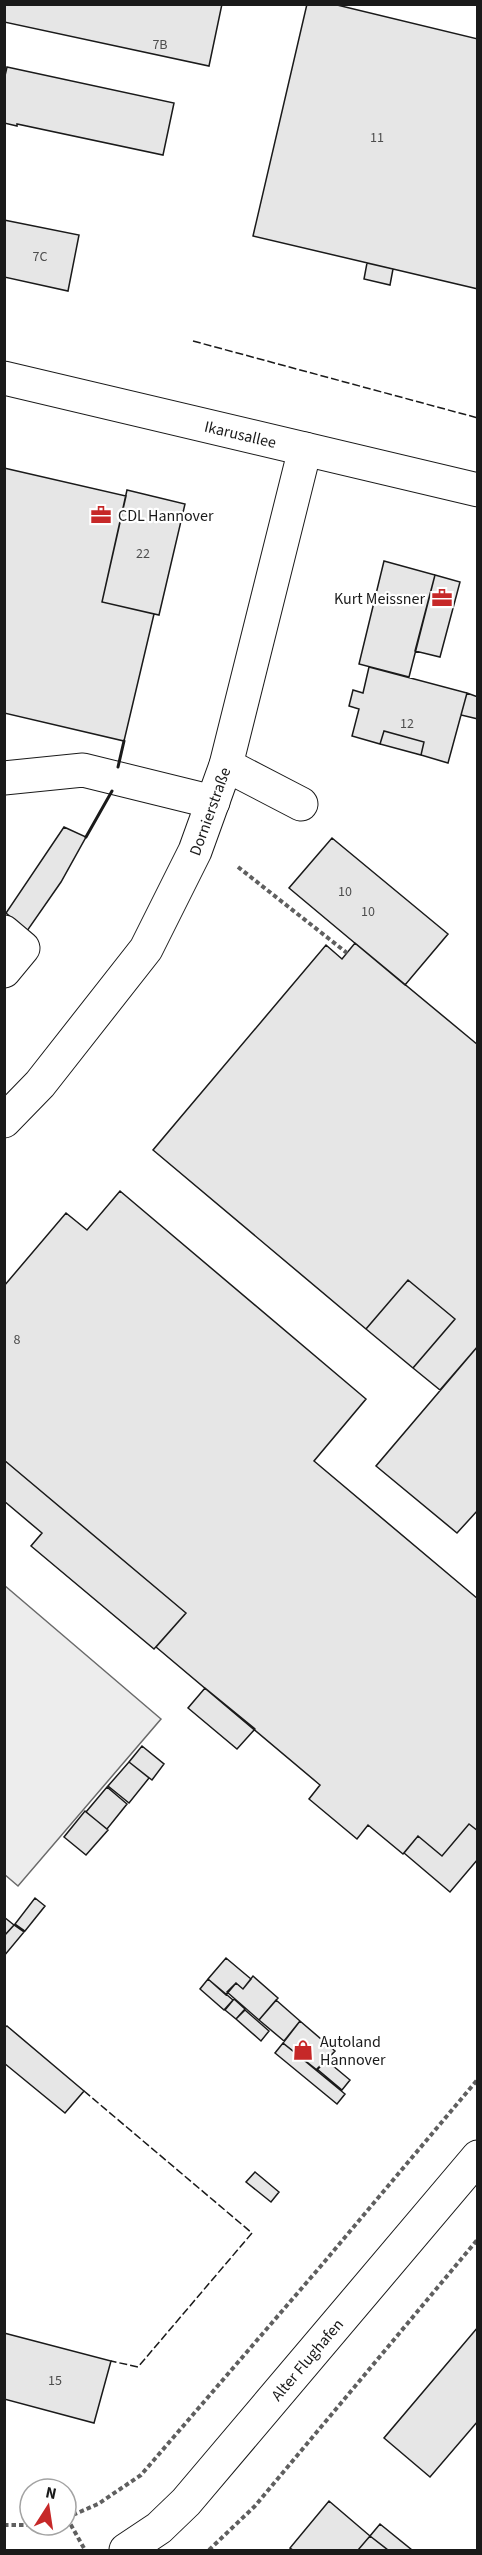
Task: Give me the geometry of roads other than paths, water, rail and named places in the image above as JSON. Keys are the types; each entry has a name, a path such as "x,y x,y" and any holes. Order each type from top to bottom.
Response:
{"street":[{"name":"Ikarusallee","path":"4,378 477,490"},
{"name":"Dornierstraße","path":"6,1116 40,1084 146,949 195,851 226,765 305,449"},
{"path":"226,765 301,804"},
{"path":"4,778 83,770 213,802"},
{"path":"4,932 23,948 4,970"},
{"name":"Alter Flughafen","path":"126,2550 159,2528 186,2502 477,2157"}],"place":[{"name":"CDL Hannover","path":"101,515"},
{"name":"Kurt Meissner","path":"442,598"},
{"name":"Autoland Hannover","path":"303,2050"}]}
